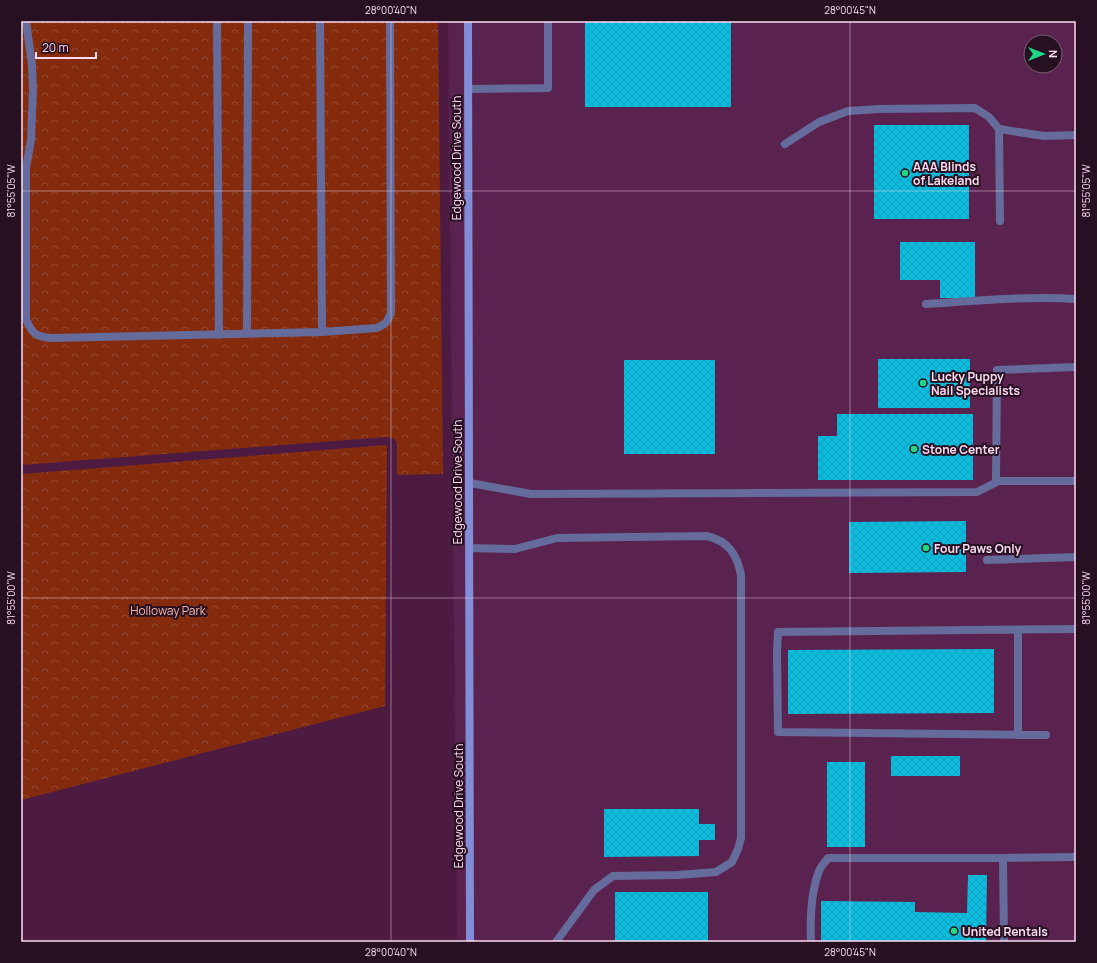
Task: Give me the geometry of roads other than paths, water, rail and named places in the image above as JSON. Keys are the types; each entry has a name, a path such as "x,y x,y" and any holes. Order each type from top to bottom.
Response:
{"street":[{"name":"Edgewood Drive South","path":"468,21 470,942"}],"lane":[{"path":"26,21 32,65 33,89 32,134 26,168 26,319 30,329 39,337 52,338 322,332 377,328 386,323 391,313 390,21"},
{"path":"217,21 219,335"},
{"path":"247,334 248,21"},
{"path":"320,21 322,332"},
{"path":"468,89 548,88 548,21"},
{"path":"786,144 819,122 848,111 879,109 975,108 989,117 999,129 1000,221"},
{"path":"999,129 1044,136 1076,135"},
{"path":"926,304 1011,298 1045,297 1076,299"},
{"path":"999,481 996,481 997,370 1076,367"},
{"path":"470,483 531,494 547,494 977,492 999,481 1076,481"},
{"path":"470,548 515,549 557,538 707,536 716,538 725,544 739,562 741,574 741,838 732,862 716,872 678,875 613,876 594,890 556,942"},
{"path":"986,560 1076,558"},
{"path":"1046,735 778,732 778,632 1076,629"},
{"path":"1018,630 1018,735"},
{"path":"812,942 810,924 815,888 820,869 828,858 1076,857"},
{"path":"1003,858 1004,942"}],"place":[{"name":"AAA Blinds of Lakeland","path":"905,173"},
{"name":"Lucky Puppy Nail Specialists","path":"923,383"},
{"name":"Stone Center","path":"914,449"},
{"name":"Four Paws Only","path":"926,548"},
{"name":"United Rentals","path":"954,931"}],"park label":[{"name":"Holloway Park","path":"168,610"}]}
